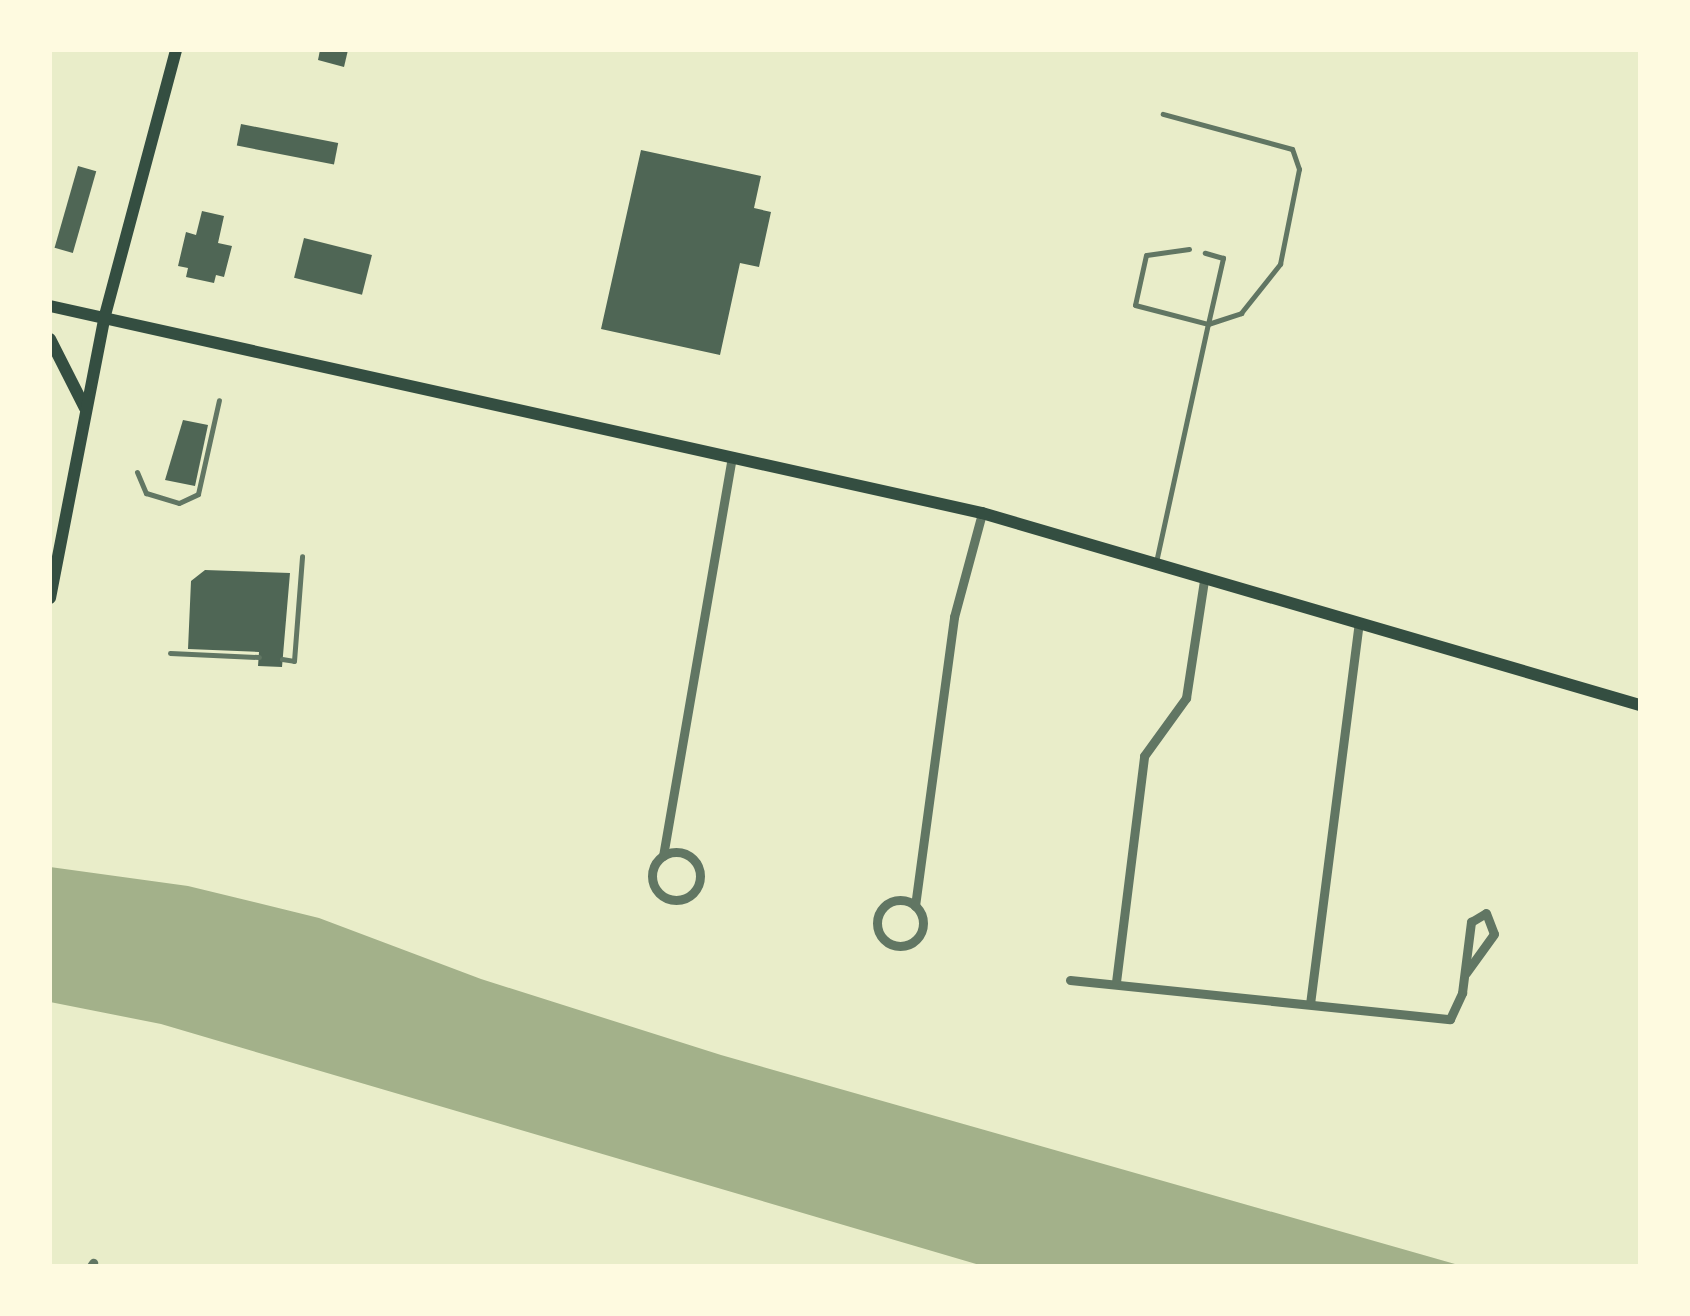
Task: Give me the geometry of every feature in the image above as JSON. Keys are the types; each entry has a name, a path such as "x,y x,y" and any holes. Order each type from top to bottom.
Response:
{"main road":[{"path":"50,598 104,319 176,50"},
{"path":"50,306 407,389 733,454 982,513 1204,581 1640,705"},
{"path":"50,339 86,410"}],"street":[{"path":"663,856 679,852 698,866 700,883 690,896 674,901 656,889 652,875 663,856 733,454"},
{"path":"915,906 901,900 886,905 878,918 884,940 898,946 917,938 923,925 915,906 954,617 982,513"},
{"path":"1116,982 1144,756 1186,698 1204,581"},
{"path":"1310,1004 1359,622"},
{"path":"1070,980 1450,1019 1466,973 1470,922 1486,913 1494,934 1466,973"}],"lane":[{"path":"1163,114 1292,149 1300,169 1280,264 1242,312 1208,324 1134,305 1146,255 1189,250"},
{"path":"1155,565 1223,258 1205,253"},
{"path":"137,472 146,494 179,502 198,494 220,400"},
{"path":"282,659 294,661 302,556"},
{"path":"170,652 259,657"}],"shaded area":[{"path":"50,867 188,886 319,918 481,979 721,1055 1462,1266 983,1266 161,1024 50,1002"}],"building":[{"path":"320,50 348,50 344,67 318,60"},
{"path":"241,124 338,143 334,164 237,146"},
{"path":"641,150 761,176 754,208 771,212 759,267 740,263 720,355 601,329"},
{"path":"78,166 96,171 73,253 55,248"},
{"path":"202,211 224,216 218,243 232,246 224,277 216,275 214,283 186,277 188,268 178,266 186,232 196,235"},
{"path":"304,238 372,255 362,295 294,278"},
{"path":"183,420 208,425 195,486 165,480"},
{"path":"205,570 290,573 282,667 258,666 259,652 188,649 191,581"}]}
